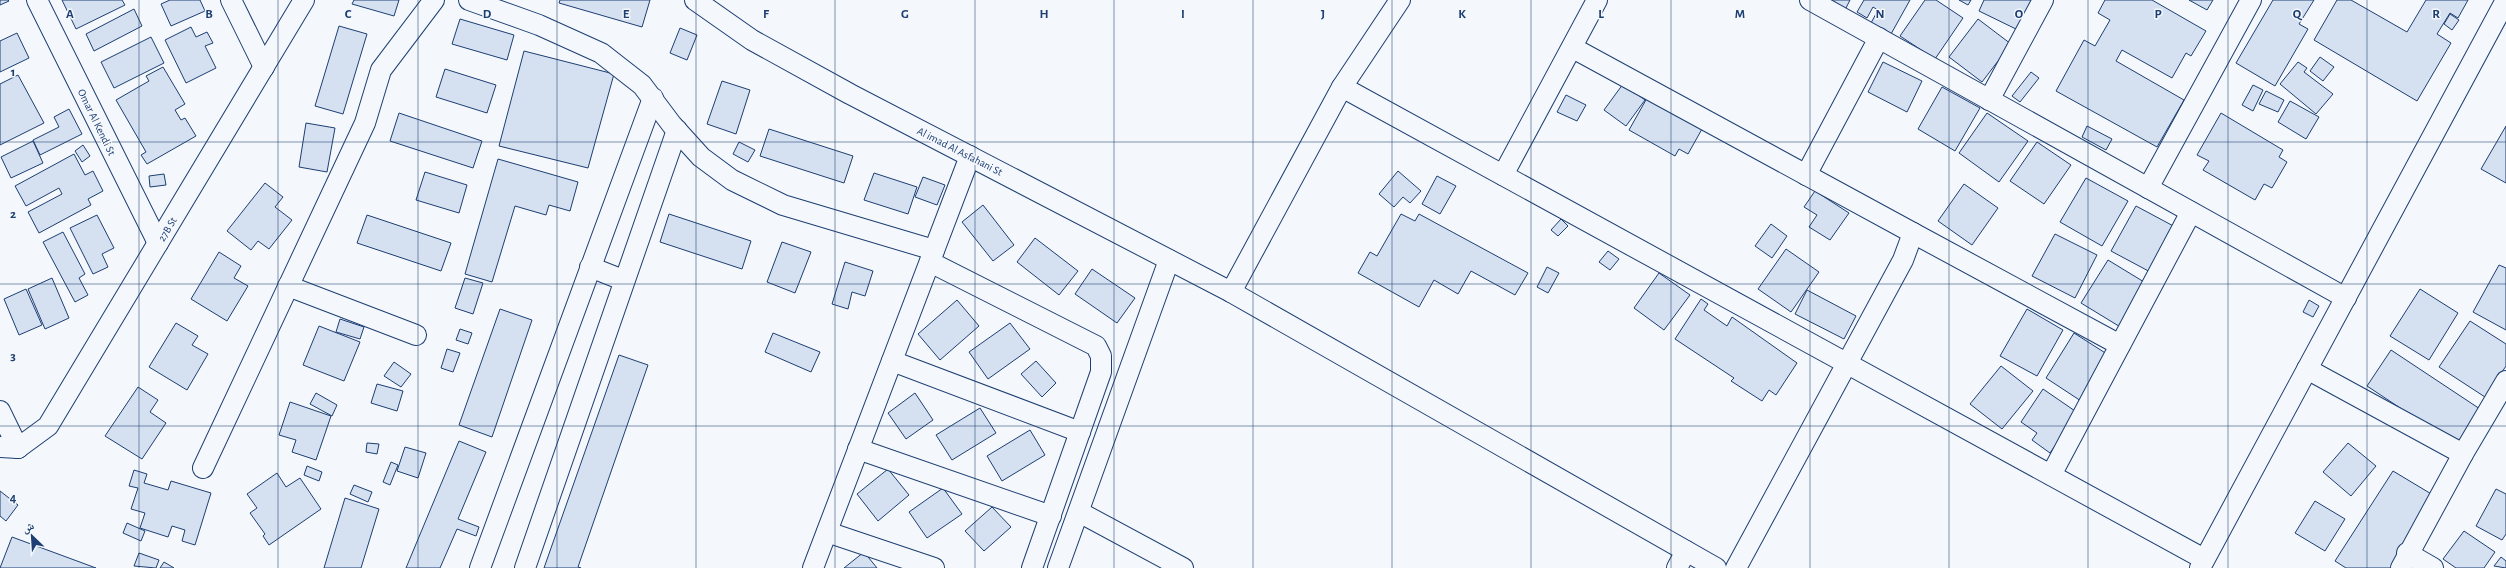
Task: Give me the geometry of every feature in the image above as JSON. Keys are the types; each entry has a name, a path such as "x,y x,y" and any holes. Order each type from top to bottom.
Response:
{"street":[{"name":"Omar Al Kendi St","path":"37,0 158,243"},
{"path":"231,0 264,67"},
{"name":"27B St","path":"9,447 48,426 304,0"},
{"path":"203,468 365,123 382,70 434,0"},
{"path":"469,0 539,25 601,53 642,85 677,130 701,157 732,180 783,205 932,256 1096,346 1101,356 1101,372 1032,568"},
{"name":"Al imad Al Asfahani St","path":"695,0 752,40 1231,292 1716,568"},
{"path":"1231,292 1342,87 1400,0"},
{"path":"1503,175 1573,48 1597,0"},
{"path":"1810,0 2346,298"},
{"path":"1989,100 2042,0"},
{"path":"2148,188 2251,0"},
{"path":"1342,87 2051,475 2202,563 2506,1"},
{"path":"1806,175 1879,38"},
{"path":"1573,48 2120,345"},
{"path":"480,568 653,98"},
{"path":"525,568 623,280 677,130"},
{"path":"813,568 970,156"},
{"path":"2051,475 2191,212"},
{"path":"1736,568 1903,260 1914,233"},
{"path":"1058,568 1169,260"},
{"path":"590,267 623,280"},
{"path":"288,286 416,335"},
{"path":"892,361 1080,432"},
{"path":"2307,369 2462,454"},
{"path":"2433,568 2404,560 2462,454 2506,381"},
{"path":"0,411 9,447"},
{"path":"858,450 1050,516"},
{"path":"1079,512 1183,568"},
{"path":"827,532 934,568"},
{"path":"1677,568 1686,551"}],"building":[{"path":"0,0 8,0 9,1 0,5"},
{"path":"62,0 122,0 125,5 76,29"},
{"path":"170,0 200,0 205,11 171,26 161,4"},
{"path":"354,0 399,0 394,16 352,4"},
{"path":"560,0 650,0 642,27 559,3"},
{"path":"1828,0 1850,0 1845,10"},
{"path":"1864,0 1910,0 1891,34 1871,23 1878,10 1873,7 1867,18 1857,12"},
{"path":"1925,0 1936,0 1963,18 1935,59 1900,36"},
{"path":"1959,0 1971,0 1968,5"},
{"path":"1984,0 2032,0 2018,30 1979,11"},
{"path":"2105,0 2152,0 2206,31 2191,56 2186,53 2172,78 2122,50 2116,61 2184,100 2157,147 2056,91 2084,40 2095,46 2110,20 2098,13"},
{"path":"2189,0 2213,0 2207,10"},
{"path":"2273,0 2314,0 2299,24 2308,29 2275,86 2236,63"},
{"path":"2337,0 2351,0 2407,32 2426,0 2468,0 2458,18 2450,13 2437,34 2451,43 2417,101 2314,40"},
{"path":"134,9 142,26 94,51 86,34"},
{"path":"2450,14 2459,20 2452,30 2444,24"},
{"path":"460,19 514,35 507,60 452,44"},
{"path":"1978,19 2011,44 1982,82 1949,57"},
{"path":"339,26 367,34 343,114 315,106"},
{"path":"191,27 196,37 207,32 213,43 205,46 216,68 186,83 165,40"},
{"path":"680,28 697,35 687,60 670,53"},
{"path":"17,33 29,58 0,72 0,41"},
{"path":"151,37 164,63 114,88 101,62"},
{"path":"524,51 614,74 588,168 499,146"},
{"path":"2320,57 2334,67 2323,81 2310,71"},
{"path":"1883,62 1922,81 1907,112 1868,92"},
{"path":"2298,62 2307,68 2304,72 2333,94 2316,114 2280,84"},
{"path":"163,67 185,104 175,110 181,120 185,118 196,136 147,164 141,155 146,152 116,100 149,81 146,76"},
{"path":"445,69 496,85 487,113 436,97"},
{"path":"2031,72 2039,78 2020,102 2012,96"},
{"path":"18,75 44,123 0,145 0,84"},
{"path":"722,81 750,90 736,134 707,124"},
{"path":"1623,84 1645,100 1626,126 1604,110"},
{"path":"2253,85 2263,90 2253,111 2242,105"},
{"path":"1942,87 1980,108 1955,151 1918,129"},
{"path":"2266,91 2284,100 2278,112 2259,104"},
{"path":"1566,95 1586,105 1577,121 1557,112"},
{"path":"1647,98 1702,129 1688,154 1679,149 1675,156 1629,130"},
{"path":"2290,101 2319,117 2306,139 2278,122"},
{"path":"69,109 82,134 40,155 33,140 59,127 54,117"},
{"path":"399,113 482,141 473,168 390,141"},
{"path":"1987,113 2028,141 1999,182 1959,153"},
{"path":"2221,113 2283,150 2279,157 2287,162 2272,188 2264,184 2255,200 2203,170 2209,161 2197,155"},
{"path":"306,123 335,128 327,172 299,167"},
{"path":"2087,126 2112,139 2106,150 2082,137"},
{"path":"2506,126 2506,183 2481,169"},
{"path":"769,129 853,156 844,183 760,156"},
{"path":"33,141 43,163 11,178 1,157"},
{"path":"739,142 755,150 748,162 733,154"},
{"path":"2037,142 2071,165 2044,204 2010,181"},
{"path":"83,145 90,156 82,162 75,151"},
{"path":"74,154 85,175 93,171 103,191 88,199 91,205 39,233 28,212 62,194 59,188 26,206 15,186"},
{"path":"498,159 578,182 570,211 549,205 546,215 515,206 492,282 465,274"},
{"path":"1398,171 1421,191 1410,203 1403,197 1394,207 1379,194"},
{"path":"425,172 467,185 459,213 416,200"},
{"path":"874,173 917,187 908,214 864,200"},
{"path":"164,174 166,185 150,187 149,176"},
{"path":"1437,176 1456,186 1440,214 1422,204"},
{"path":"923,177 945,185 937,205 915,197"},
{"path":"2086,178 2128,201 2102,246 2060,222"},
{"path":"265,183 283,197 275,207 292,220 269,249 258,241 251,250 227,231"},
{"path":"1964,184 1998,208 1972,245 1938,221"},
{"path":"1815,191 1849,213 1830,240 1809,227 1817,215 1804,207"},
{"path":"983,205 1014,245 993,261 962,222"},
{"path":"2136,206 2179,229 2154,274 2111,251"},
{"path":"669,214 751,241 742,269 660,242"},
{"path":"1401,214 1415,221 1419,214 1528,273 1515,295 1471,271 1458,294 1434,280 1419,307 1358,273 1370,252 1377,256"},
{"path":"97,215 114,248 102,254 108,267 93,274 70,228"},
{"path":"367,215 451,243 441,271 357,243"},
{"path":"1561,219 1568,226 1558,236 1551,230"},
{"path":"1771,224 1787,236 1772,258 1755,246"},
{"path":"63,232 85,274 79,278 88,295 75,302 43,242"},
{"path":"2055,234 2097,255 2075,298 2032,276"},
{"path":"1035,238 1078,271 1059,295 1017,262"},
{"path":"782,242 811,252 795,293 767,282"},
{"path":"1786,249 1819,272 1791,312 1758,289"},
{"path":"1608,251 1619,259 1610,270 1599,262"},
{"path":"219,252 241,266 234,278 248,286 227,321 191,299"},
{"path":"2108,260 2149,285 2122,328 2081,303"},
{"path":"845,262 873,271 865,296 852,292 848,309 832,304"},
{"path":"2499,265 2506,268 2506,330 2473,312"},
{"path":"1547,267 1559,273 1548,293 1537,287"},
{"path":"1092,269 1135,298 1117,323 1075,294"},
{"path":"1659,273 1690,295 1664,330 1634,308"},
{"path":"52,278 69,318 45,329 28,289"},
{"path":"465,278 483,283 473,314 455,308"},
{"path":"26,289 42,325 19,335 4,299"},
{"path":"2420,289 2458,313 2429,360 2390,336"},
{"path":"1807,290 1856,316 1844,339 1795,314"},
{"path":"1701,299 1708,304 1704,310 1727,326 1732,317 1797,363 1776,395 1769,390 1762,401 1731,381 1734,378 1675,339"},
{"path":"957,300 979,326 940,360 918,334"},
{"path":"2309,300 2319,306 2313,317 2303,312"},
{"path":"500,309 532,320 492,437 459,425"},
{"path":"2027,309 2063,330 2037,376 2000,356"},
{"path":"340,319 364,327 360,339 336,332"},
{"path":"2470,321 2506,344 2506,366 2485,397 2439,367"},
{"path":"176,323 198,336 192,345 208,354 187,390 149,367"},
{"path":"1010,323 1030,349 988,379 969,352"},
{"path":"319,326 360,342 344,381 303,365"},
{"path":"460,329 472,333 468,344 456,340"},
{"path":"773,333 820,352 811,372 765,352"},
{"path":"2074,333 2110,356 2081,401 2046,378"},
{"path":"447,349 460,353 453,372 441,368"},
{"path":"2391,350 2480,409 2456,445 2367,386"},
{"path":"619,355 648,365 578,567 581,568 544,568"},
{"path":"1036,361 1056,383 1042,397 1021,374"},
{"path":"394,362 411,374 401,387 384,376"},
{"path":"2001,366 2033,391 2002,429 1970,404"},
{"path":"377,384 403,391 397,411 371,403"},
{"path":"138,387 158,400 150,412 166,423 142,459 105,436"},
{"path":"2043,389 2078,413 2050,453 2032,440 2037,433 2021,422"},
{"path":"316,393 337,405 332,416 310,404"},
{"path":"915,393 933,420 906,439 888,413"},
{"path":"290,402 331,416 316,460 292,452 296,440 279,435"},
{"path":"980,408 996,433 952,460 936,435"},
{"path":"1030,430 1045,455 1002,481 987,456"},
{"path":"459,441 486,452 458,519 479,527 476,536 457,529 440,568 406,568"},
{"path":"367,443 379,444 377,454 366,452"},
{"path":"2348,443 2376,466 2351,496 2323,472"},
{"path":"405,447 426,453 418,478 397,471"},
{"path":"391,462 398,465 390,485 383,482"},
{"path":"307,466 322,472 319,481 304,475"},
{"path":"888,469 909,495 878,521 857,494"},
{"path":"134,470 147,474 144,483 168,490 171,481 211,493 195,545 182,541 185,530 172,526 168,537 140,528 145,513 131,509 138,488 129,486"},
{"path":"2393,471 2433,495 2394,568 2346,568 2335,561"},
{"path":"277,473 286,487 300,478 321,509 269,545 263,536 265,534 250,513 257,508 247,494"},
{"path":"354,485 372,492 368,502 350,494"},
{"path":"943,488 962,514 927,538 909,512"},
{"path":"2496,489 2506,494 2506,534 2502,540 2476,526"},
{"path":"0,491 18,505 6,521 0,516"},
{"path":"345,498 379,509 361,568 324,568"},
{"path":"2315,501 2345,519 2325,551 2295,533"},
{"path":"992,507 1011,527 984,551 965,531"},
{"path":"127,523 145,531 141,541 123,533"},
{"path":"2464,531 2495,552 2484,568 2456,568 2443,559"},
{"path":"12,537 96,568 0,568"},
{"path":"864,552 877,568 844,568"},
{"path":"139,553 159,560 156,568 134,566"},
{"path":"2501,557 2506,561 2506,568 2494,566"},
{"path":"164,562 174,568 160,568"}]}
